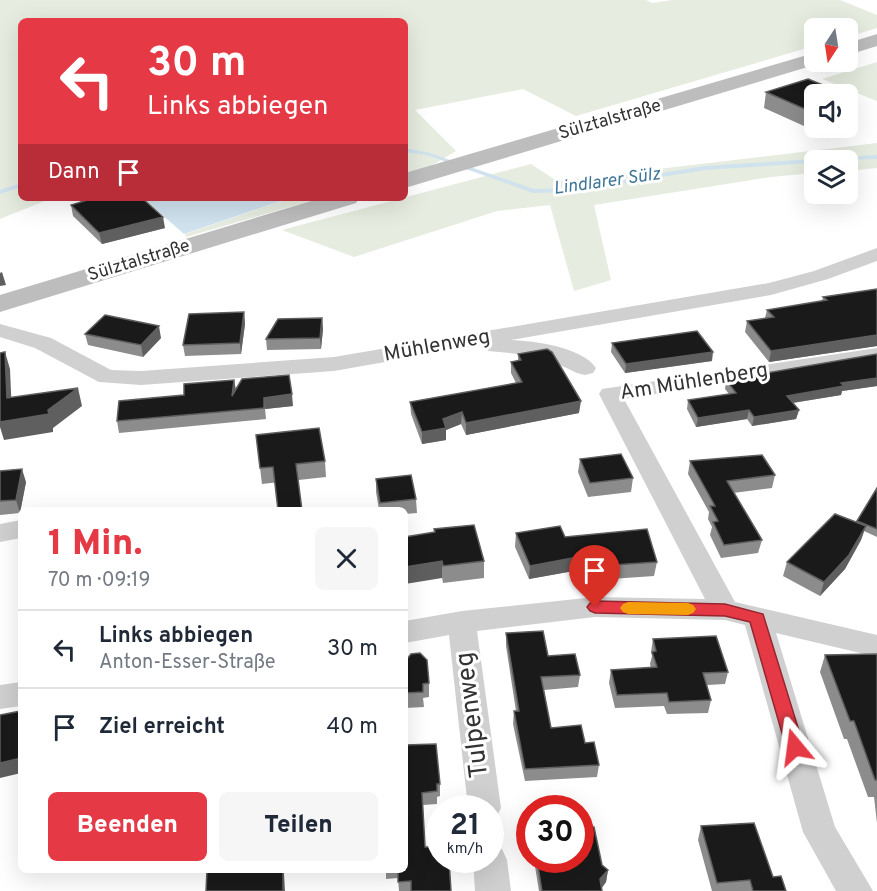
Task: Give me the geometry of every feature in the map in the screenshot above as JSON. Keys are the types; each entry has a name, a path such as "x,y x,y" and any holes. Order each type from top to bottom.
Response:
{"main road":[{"path":"858,46 877,40"},
{"name":"Sülztalstraße","path":"416,177 804,62"},
{"name":"Sülztalstraße","path":"0,304 337,201"}],"street":[{"name":"Mühlenweg","path":"0,330 43,343 107,377 141,378 334,364 771,289 821,275 877,254"},
{"path":"443,345 536,348 566,357 585,368"},
{"name":"Am Mühlenberg","path":"725,610 610,394 874,354"},
{"path":"0,532 18,529"},
{"path":"408,631 462,622 595,607 725,610 877,646"},
{"path":"757,618 820,832 855,891"},
{"name":"Tulpenweg","path":"462,622 482,795"},
{"path":"0,697 18,694"},
{"path":"491,873 493,891"}],"shaded area":[{"path":"0,0 646,0 652,3 672,0 840,0 877,15 877,28 858,34 858,18 804,18 804,49 576,116 523,89 415,110 456,151 429,167 408,173 408,18 18,18 18,201 45,201 0,219"},
{"path":"877,62 877,101 858,93 858,84 834,84 822,79 845,72 858,72 858,68"},
{"path":"877,143 877,168 858,170 858,150 818,150"},
{"path":"804,152 804,174 594,205 611,280 574,291 550,205 497,211 354,257 282,230 391,201 408,201 408,197 531,164 557,181"},
{"path":"282,201 311,201 186,237 185,234"}],"water":[{"path":"146,201 281,201 184,234"}],"building":[{"path":"808,79 820,84 804,84 804,109 766,92"},
{"path":"84,201 145,201 163,217 99,233 71,205"},
{"path":"877,289 877,335 771,351 747,321 774,317 767,310 827,300 823,297"},
{"path":"244,312 240,343 183,345 189,314"},
{"path":"105,315 159,326 141,345 85,334"},
{"path":"322,318 320,338 266,339 278,319"},
{"path":"697,331 713,352 626,364 612,343"},
{"path":"547,349 552,352 581,401 466,423 462,412 443,419 446,428 422,432 410,402 522,382 511,362 521,360 518,354"},
{"path":"5,352 7,398 78,388 48,410 49,414 0,422 0,353"},
{"path":"877,354 877,378 841,383 844,386 787,396 799,410 754,417 749,410 698,418 688,400 736,393 726,380"},
{"path":"289,375 292,394 264,398 264,408 117,421 119,401 184,395 184,384 234,380 232,396 242,379"},
{"path":"319,428 325,461 296,464 302,507 278,507 273,467 260,468 256,435"},
{"path":"621,454 633,478 590,483 580,459"},
{"path":"762,455 775,475 727,481 762,540 724,545 713,522 718,521 710,506 715,506 690,461"},
{"path":"22,469 16,500 0,501 0,471"},
{"path":"411,475 416,499 380,503 376,479"},
{"path":"877,488 877,529 857,521"},
{"path":"835,514 866,526 849,555 824,582 787,562"},
{"path":"474,525 484,561 443,566 442,561 408,567 408,536 435,532 434,529"},
{"path":"560,526 565,537 647,529 657,562 613,565 609,551 530,566 516,533"},
{"path":"543,631 548,656 575,654 580,675 541,677 551,728 581,725 585,743 594,742 599,765 525,769 514,711 519,711 506,633"},
{"path":"716,636 728,672 703,673 711,700 669,702 667,693 617,695 611,670 657,667 652,652 656,651 653,639"},
{"path":"420,653 427,660 429,683 423,684 423,692 408,693 408,658 411,654"},
{"path":"877,654 877,780 875,780 854,721 850,721 825,655"},
{"path":"18,712 18,759 0,763 0,715"},
{"path":"436,744 440,784 437,784 437,791 422,793 426,873 450,873 451,891 411,891 411,881 398,882 398,873 408,873 408,745"},
{"path":"754,823 773,877 781,876 786,891 753,891 750,880 717,883 701,826"},
{"path":"594,827 602,865 608,870 600,879 602,891 542,891 539,873 594,873"},
{"path":"207,873 283,873 283,891 206,891"}],"waterway":[{"name":"Lindlarer Sülz","path":"408,151 428,154 533,191 568,190 705,168 804,162"},
{"name":"Lindlarer Sülz","path":"858,158 877,157"},
{"name":"Lindlarer Sülz","path":"0,192 18,186"}],"slow traffic":[{"path":"628,608 688,609"}],"route":[{"path":"595,607 725,610 757,618 795,747"}]}
